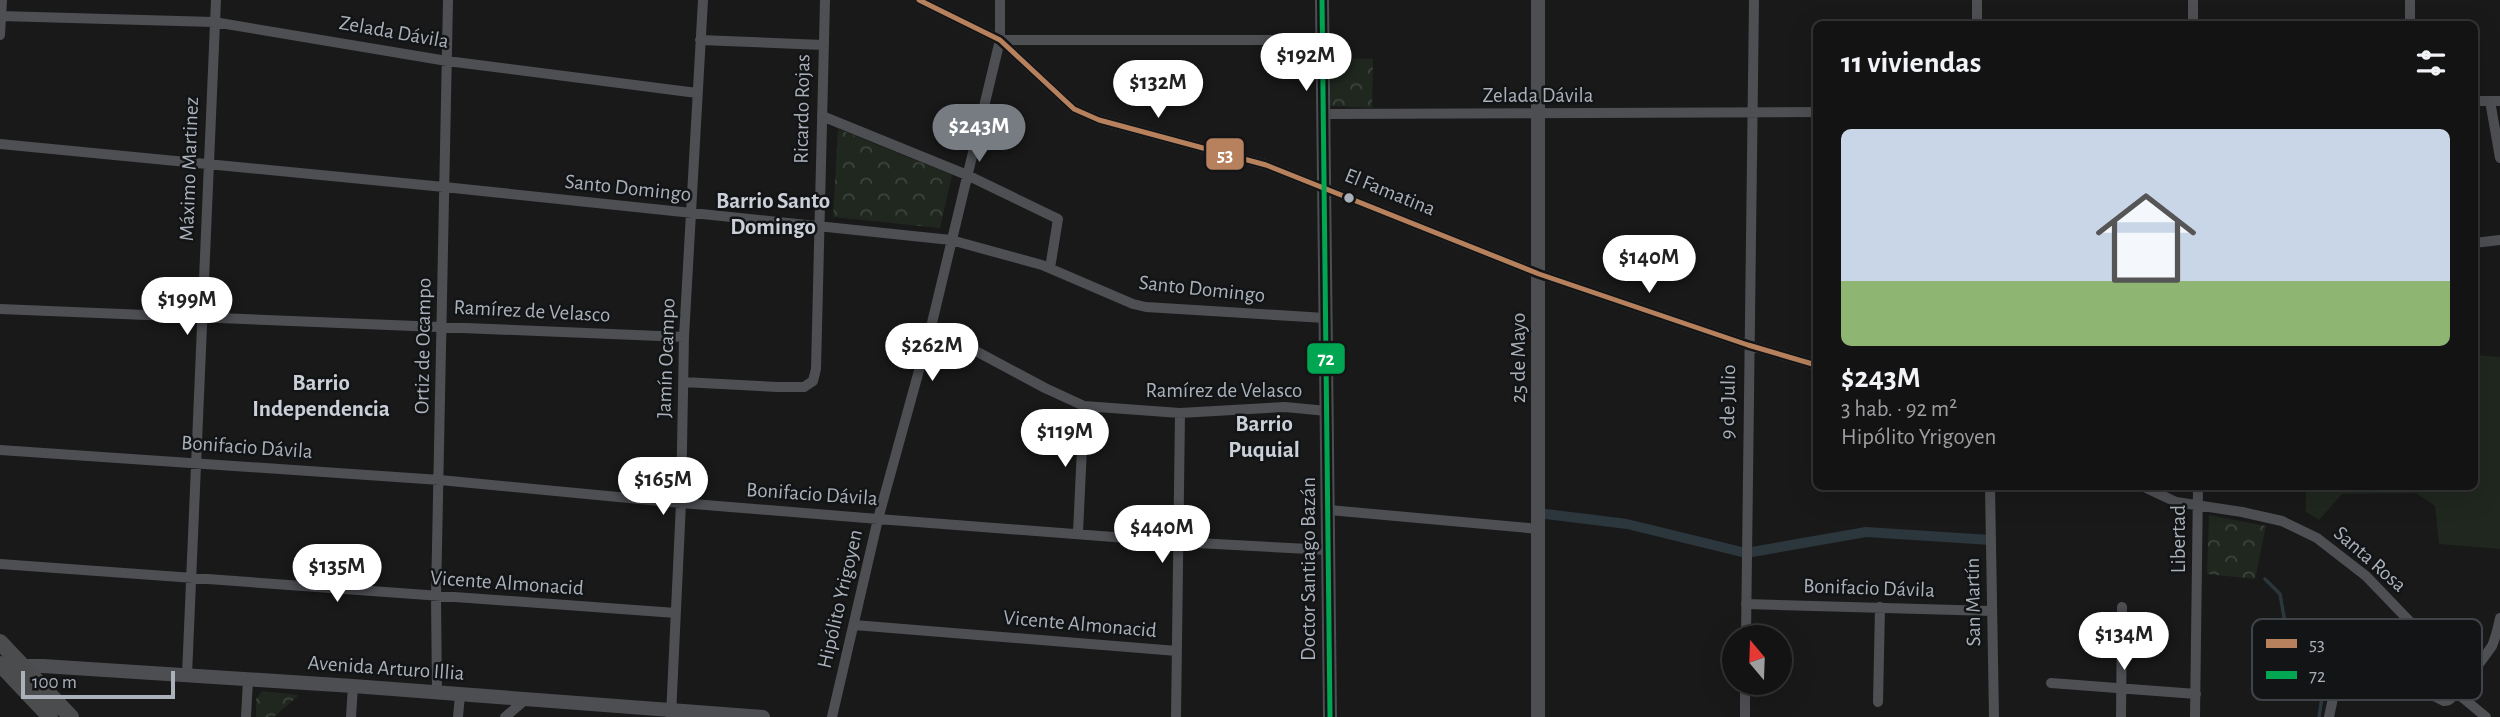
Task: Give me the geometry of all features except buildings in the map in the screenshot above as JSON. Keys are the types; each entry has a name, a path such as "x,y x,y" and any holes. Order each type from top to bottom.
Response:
{"main road":[{"name":"Doctor Santiago Bazán","path":"1322,0 1330,717"},
{"name":"25 de Mayo","path":"1538,0 1538,717"},
{"path":"0,642 10,668 50,717"},
{"name":"Avenida Arturo Illia","path":"10,668 187,675 353,686 679,714 763,717"},
{"path":"10,668 71,717"}],"street":[{"path":"0,35 2,0"},
{"name":"Máximo Martinez","path":"187,675 215,0"},
{"name":"Ortiz de Ocampo","path":"437,693 436,597 448,0"},
{"name":"Jamín Ocampo","path":"679,714 676,613 684,337 703,0"},
{"name":"Ricardo Rojas","path":"683,382 804,387 813,381 816,369 825,0"},
{"name":"El Famatina","path":"919,0 1000,40 1074,108 1099,120 1266,164 1539,274 1748,345"},
{"name":"Hipólito Yrigoyen","path":"832,717 878,519 931,327 1000,40 1000,0"},
{"name":"9 de Julio","path":"1746,625 1754,0"},
{"path":"1977,0 1977,21"},
{"path":"2193,0 2193,21"},
{"path":"2410,0 2410,21"},
{"name":"Zelada Dávila","path":"0,16 214,22 447,61 697,93"},
{"path":"700,40 823,45"},
{"path":"1000,40 1322,40"},
{"path":"2495,101 2500,158"},
{"name":"Zelada Dávila","path":"1324,114 1813,112"},
{"path":"822,116 967,175 1058,219 1050,268"},
{"name":"Santo Domingo","path":"0,144 951,240 1050,268 1132,304 1146,307 1325,318"},
{"path":"2478,243 2500,240"},
{"name":"Ramírez de Velasco","path":"0,309 684,337"},
{"name":"Ramírez de Velasco","path":"931,327 1084,406 1180,413 1285,407 1327,411"},
{"path":"1748,345 1813,364"},
{"path":"1078,533 1084,406"},
{"path":"1176,717 1180,413"},
{"name":"Bonifacio Dávila","path":"0,450 440,480 681,503 1178,542 1328,550"},
{"name":"San Martín","path":"1990,490 1994,717"},
{"name":"Santa Rosa","path":"2150,490 2176,502 2282,521 2301,529 2345,558 2407,619"},
{"name":"Libertad","path":"2195,717 2198,490"},
{"path":"1329,510 1539,529"},
{"name":"Vicente Almonacid","path":"0,564 676,613"},
{"name":"Bonifacio Dávila","path":"1746,604 1992,611"},
{"path":"1878,702 1880,607"},
{"path":"2121,717 2122,607"},
{"path":"2482,659 2492,646 2500,618"},
{"name":"Vicente Almonacid","path":"855,625 1177,651"},
{"path":"246,717 248,680"},
{"path":"2050,683 2196,694"},
{"path":"351,717 353,686"},
{"path":"458,717 460,695"},
{"path":"1745,695 1745,717"},
{"path":"505,717 525,700"},
{"name":"Santa Rosa","path":"2466,700 2486,717"}],"green space":[{"path":"1329,58 1373,59 1372,108 1330,106"},
{"path":"838,129 952,175 940,228 833,217"},
{"path":"2478,355 2500,357 2500,549 2439,544 2435,506 2416,493 2342,494 2319,520 2306,512 2306,490 2478,490"},
{"path":"2209,515 2266,526 2255,579 2207,574"},
{"path":"262,691 299,695 274,717 256,717 256,699"}],"waterway":[{"path":"1538,513 1627,524 1746,553 1866,532 1991,540"},
{"path":"2265,579 2280,594 2285,619"},
{"path":"2319,717 2322,700"}],"transit line":[{"name":"53","path":"919,0 1000,40 1074,109 1099,120 1266,165 1539,274 1748,345 1813,364"},
{"name":"72","path":"1322,0 1330,717"}],"district":[{"name":"Barrio Santo Domingo","path":"773,214"},
{"name":"Barrio Independencia","path":"321,396"},
{"name":"Barrio Puquial","path":"1264,437"}]}
